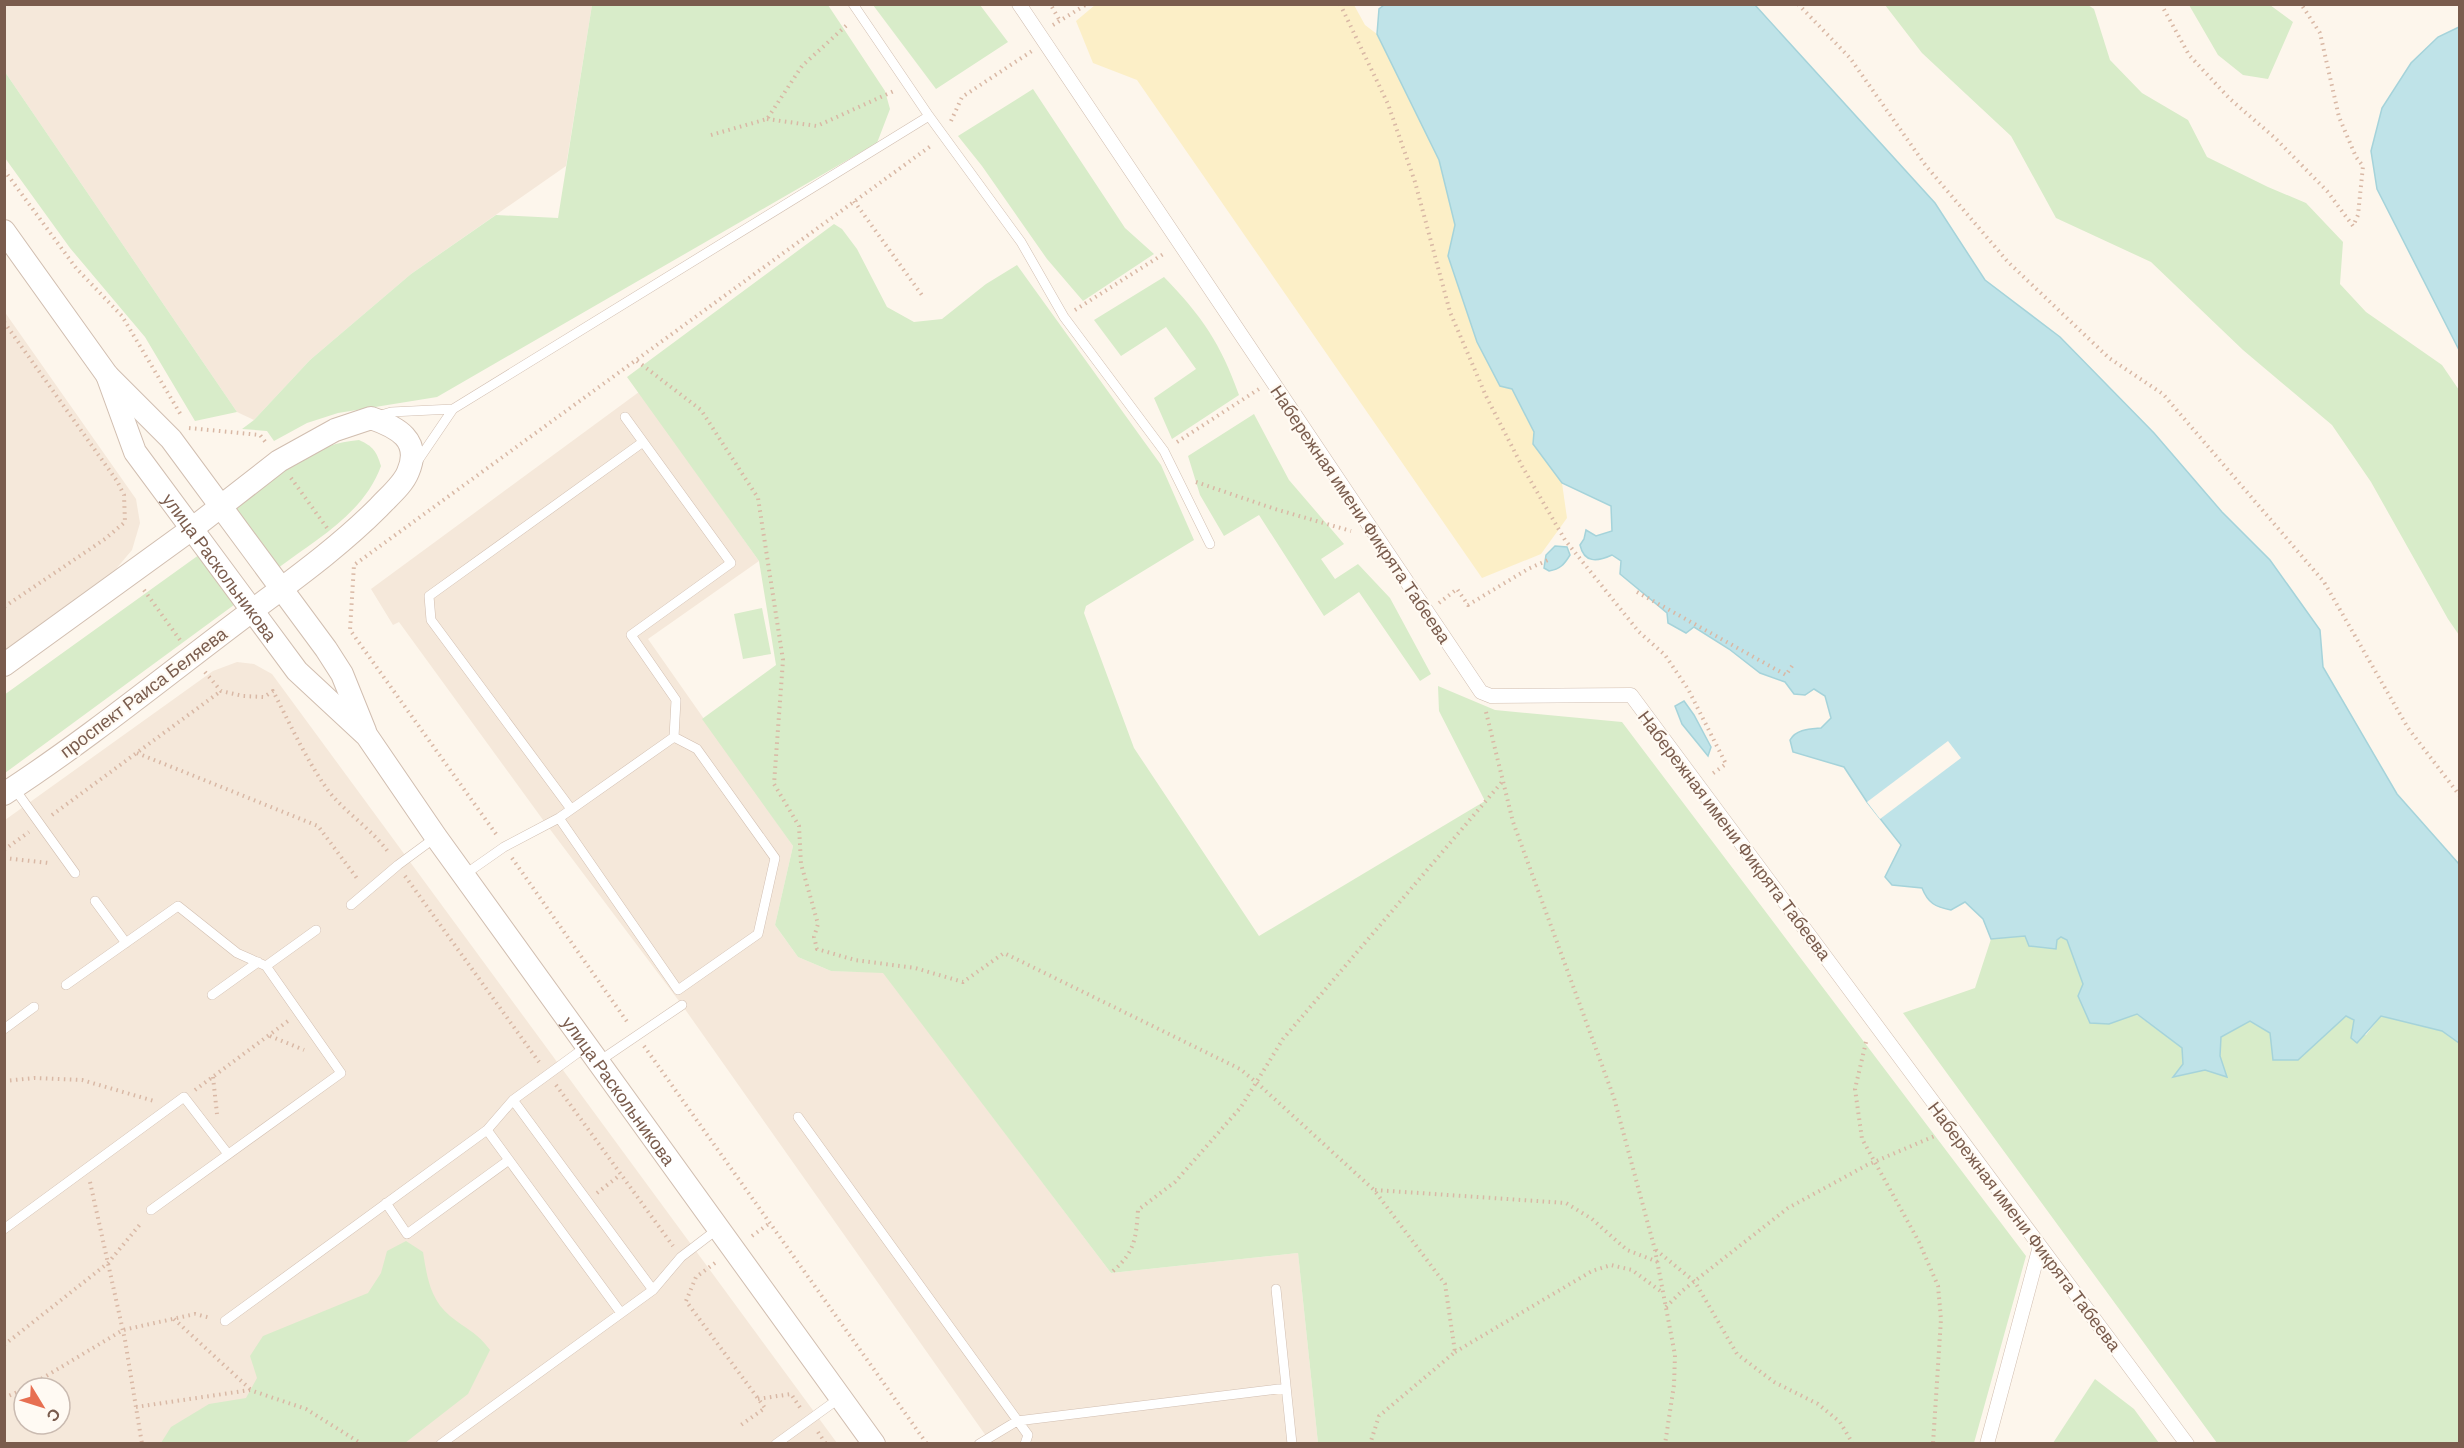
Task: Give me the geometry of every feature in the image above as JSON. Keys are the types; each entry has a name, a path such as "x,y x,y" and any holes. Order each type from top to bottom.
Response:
{"street":[{"name":"Набережная имени Фикрята Табеева","path":"1019,4 1481,692 1491,696 1630,695 2187,1443"},
{"name":"улица Раскольникова","path":"4,231 107,375 171,440 222,505 342,674 366,736"},
{"name":"улица Раскольникова","path":"107,375 135,452 297,671 366,736 464,876 874,1443"},
{"path":"4,665 193,528 279,461 336,430 371,418 393,426 406,435 412,453 408,473"},
{"name":"проспект Раиса Беляева","path":"8,791 193,656 350,536 390,496 408,473"},
{"path":"1987,1443 2040,1245"}],"lane":[{"path":"853,4 929,116 1021,242 1064,317 1164,451 1210,544"},
{"path":"408,473 453,409 929,116"},
{"path":"371,418 391,412 453,409"},
{"path":"626,417 731,563 631,635 676,700 674,737"},
{"path":"571,809 431,620 429,596 643,442"},
{"path":"464,876 504,847 559,818 674,737"},
{"path":"559,818 678,990 758,934 775,858 697,749 674,737"},
{"path":"8,791 40,824 73,869"},
{"path":"351,904 436,837"},
{"path":"95,901 126,943"},
{"path":"66,985 178,906 237,953 262,964 341,1073 152,1210"},
{"path":"212,995 316,930"},
{"path":"225,1321 488,1130 513,1100 548,1074 592,1054 682,1005"},
{"path":"4,1029 34,1007"},
{"path":"4,1229 184,1097 228,1154"},
{"path":"513,1100 653,1290"},
{"path":"798,1117 1028,1435 1025,1443"},
{"path":"488,1130 621,1313"},
{"path":"386,1203 407,1234 509,1160"},
{"path":"441,1443 653,1290 681,1257 719,1228"},
{"path":"1276,1289 1292,1443"},
{"path":"979,1443 1017,1421 1286,1388"},
{"path":"782,1442 841,1397"}],"path":[{"path":"500,840 350,630 354,565 944,136 962,97 1041,39 1060,21 1087,4"},
{"path":"1340,4 1388,104 1415,182 1450,312 1486,396 1522,466 1565,540 1639,632 1665,656 1688,689 1726,764 1698,785"},
{"path":"1798,4 1850,58 1926,166 2008,262 2109,358 2163,394 2324,582 2408,728 2460,796"},
{"path":"2161,4 2190,55 2230,99 2275,138 2327,190 2353,226 2358,215 2363,166 2356,157 2339,117 2320,33 2301,4"},
{"path":"1052,7 1060,21"},
{"path":"767,119 802,66 859,14"},
{"path":"711,135 767,119 817,126 909,85"},
{"path":"4,170 76,268 122,316 182,418"},
{"path":"854,201 924,298"},
{"path":"1064,317 1180,245"},
{"path":"4,322 117,481 124,495 124,522 105,539 4,607"},
{"path":"637,361 701,410 758,498 783,660 774,784 799,826 801,864 818,924 814,937 818,949 855,960 915,968 963,982 1004,953 1240,1069 1374,1190 1445,1284 1455,1352"},
{"path":"1164,451 1265,386"},
{"path":"188,428 260,435 269,447"},
{"path":"284,468 329,531"},
{"path":"1175,474 1275,509 1359,534"},
{"path":"117,481 121,477"},
{"path":"1457,589 1468,605 1528,569 1548,560"},
{"path":"143,589 181,640"},
{"path":"1637,592 1786,675 1794,663"},
{"path":"203,669 221,691 264,698 273,691 329,791 377,836 675,1249"},
{"path":"4,850 221,691"},
{"path":"1483,702 1513,822 1614,1098 1658,1262 1675,1355 1674,1385 1665,1443"},
{"path":"137,753 318,826 367,892"},
{"path":"1113,1271 1125,1260 1135,1241 1138,1210 1175,1182 1241,1107 1283,1040 1503,781"},
{"path":"510,854 632,1029"},
{"path":"4,858 73,869"},
{"path":"184,1097 299,1013"},
{"path":"269,1035 333,1061"},
{"path":"1874,1050 1867,1040 1855,1089 1862,1139 1919,1242 1938,1286 1941,1319 1933,1443"},
{"path":"642,1043 927,1443"},
{"path":"213,1076 220,1143"},
{"path":"4,1081 35,1078 82,1080 172,1106"},
{"name":"Набережная имени Фикрята Табеева","path":"1874,1162 1938,1135 1931,1126"},
{"path":"1666,1307 1788,1208 1874,1162"},
{"path":"87,1167 123,1330 142,1443"},
{"path":"587,1201 620,1175"},
{"path":"1374,1190 1566,1203 1592,1219 1628,1250 1658,1262"},
{"path":"4,1345 108,1263 152,1210"},
{"path":"752,1236 770,1223"},
{"path":"1655,1250 1695,1282 1737,1354 1774,1382 1818,1404 1840,1422 1853,1443"},
{"path":"715,1263 696,1277 686,1301 765,1407 738,1427"},
{"path":"1370,1443 1379,1416 1455,1352 1592,1271 1611,1265 1632,1270 1663,1293"},
{"path":"45,1376 123,1330 195,1314 225,1321"},
{"path":"174,1319 250,1390 306,1409 362,1443"},
{"path":"136,1407 250,1390"}],"shaded area":[{"path":"4,5 592,5 566,166 411,274 310,360 254,420 237,412 5,72"},
{"path":"4,311 136,499 140,523 132,550 116,569 5,650"},
{"path":"639,392 759,561 648,639 793,846 775,925 798,957 831,971 883,972 1111,1273 1298,1253 1318,1443 991,1443 682,1005 546,824 399,622 393,625 371,589"},
{"path":"237,662 254,664 272,674 837,1443 5,1444 5,820 213,671"}],"green space":[{"path":"592,5 828,5 885,91 890,109 877,143 437,397 338,413 307,423 274,441 267,431 242,429 254,420 310,360 411,274 496,215 558,218"},
{"path":"873,5 980,5 1008,42 936,89"},
{"path":"1885,5 2088,5 2094,9 2110,60 2142,93 2188,120 2207,157 2306,203 2343,242 2340,284 2366,312 2442,365 2459,390 2459,635 2371,482 2332,425 2243,350 2151,262 2056,218 2011,136 1922,53"},
{"path":"2189,5 2270,5 2293,22 2268,79 2243,75 2218,55"},
{"path":"4,72 237,412 195,421 145,337 70,248 5,158"},
{"path":"1033,89 1125,228 1154,254 1083,301 1047,259 982,166 958,136"},
{"path":"834,224 842,229 857,249 887,307 914,322 942,319 986,284 1017,265 1161,465 1194,540 1086,606 1084,613 1134,748 1259,936 1485,801 1439,711 1438,686 1495,710 1622,722 2026,1256 1974,1443 1318,1443 1298,1253 1111,1273 883,973 831,971 798,957 775,925 793,846 702,719 776,665 759,561 627,377"},
{"path":"1164,277 1209,331 1239,395 1172,439 1154,398 1196,369 1166,327 1121,356 1094,320"},
{"path":"1254,414 1289,480 1344,544 1321,559 1335,579 1358,564 1390,598 1431,674 1420,681 1359,592 1324,616 1259,515 1224,536 1200,495 1188,456"},
{"path":"359,440 371,447 381,466 373,483 363,498 338,524 278,568 233,507 277,473 307,455 340,443"},
{"path":"203,552 238,602 5,773 4,695"},
{"path":"762,608 771,654 743,659 734,614"},
{"path":"2025,936 2056,948 2057,940 2061,937 2067,940 2083,984 2078,996 2109,1024 2136,1014 2182,1048 2183,1064 2174,1077 2205,1070 2226,1076 2220,1056 2221,1037 2250,1021 2270,1033 2273,1059 2298,1060 2346,1016 2354,1020 2351,1038 2366,1035 2381,1016 2442,1031 2459,1043 2459,1443 2217,1443 1903,1013 1975,988 1991,939"},
{"path":"406,1241 423,1252 430,1287 443,1309 476,1335 490,1350 468,1394 405,1443 161,1443 171,1427 209,1404 246,1398 257,1378 250,1356 263,1336 368,1293 381,1273 387,1251"},
{"path":"2095,1379 2134,1409 2159,1443 2053,1443"}],"sand":[{"path":"1095,5 1354,5 1365,25 1377,34 1439,160 1455,225 1448,256 1534,432 1533,444 1562,483 1567,518 1541,554 1482,578 1137,80 1093,63 1076,21"}],"water":[{"path":"1384,5 1755,5 1935,203 1985,280 2060,337 2154,433 2222,512 2270,560 2320,630 2323,667 2397,794 2459,864 2459,1043 2442,1031 2381,1016 2357,1043 2351,1038 2354,1020 2346,1016 2298,1060 2273,1060 2270,1033 2250,1021 2221,1037 2220,1056 2227,1077 2205,1070 2173,1077 2183,1064 2182,1048 2137,1014 2109,1024 2090,1023 2078,996 2083,984 2067,940 2061,937 2057,940 2056,949 2029,946 2025,936 1991,939 1983,919 1965,902 1951,910 1945,909 1930,901 1922,888 1892,885 1885,877 1901,845 1867,802 1844,767 1793,752 1790,740 1793,736 1804,730 1821,728 1831,718 1825,696 1814,689 1805,695 1794,694 1785,682 1760,673 1729,649 1694,627 1686,633 1668,623 1667,613 1620,574 1621,561 1612,555 1596,560 1588,558 1582,551 1580,545 1586,530 1596,536 1612,531 1611,506 1562,483 1533,444 1534,432 1512,389 1500,386 1477,342 1448,256 1455,225 1439,160 1377,34 1379,9"},
{"path":"2459,27 2459,350 2377,189 2371,151 2382,108 2411,63 2438,37"},
{"path":"1555,546 1567,547 1570,555 1561,566 1549,571 1544,568 1546,555"},
{"path":"1684,701 1711,747 1708,756 1682,724 1675,706"}],"pier":[{"path":"1948,741 1961,758 1880,819 1867,802"}]}
